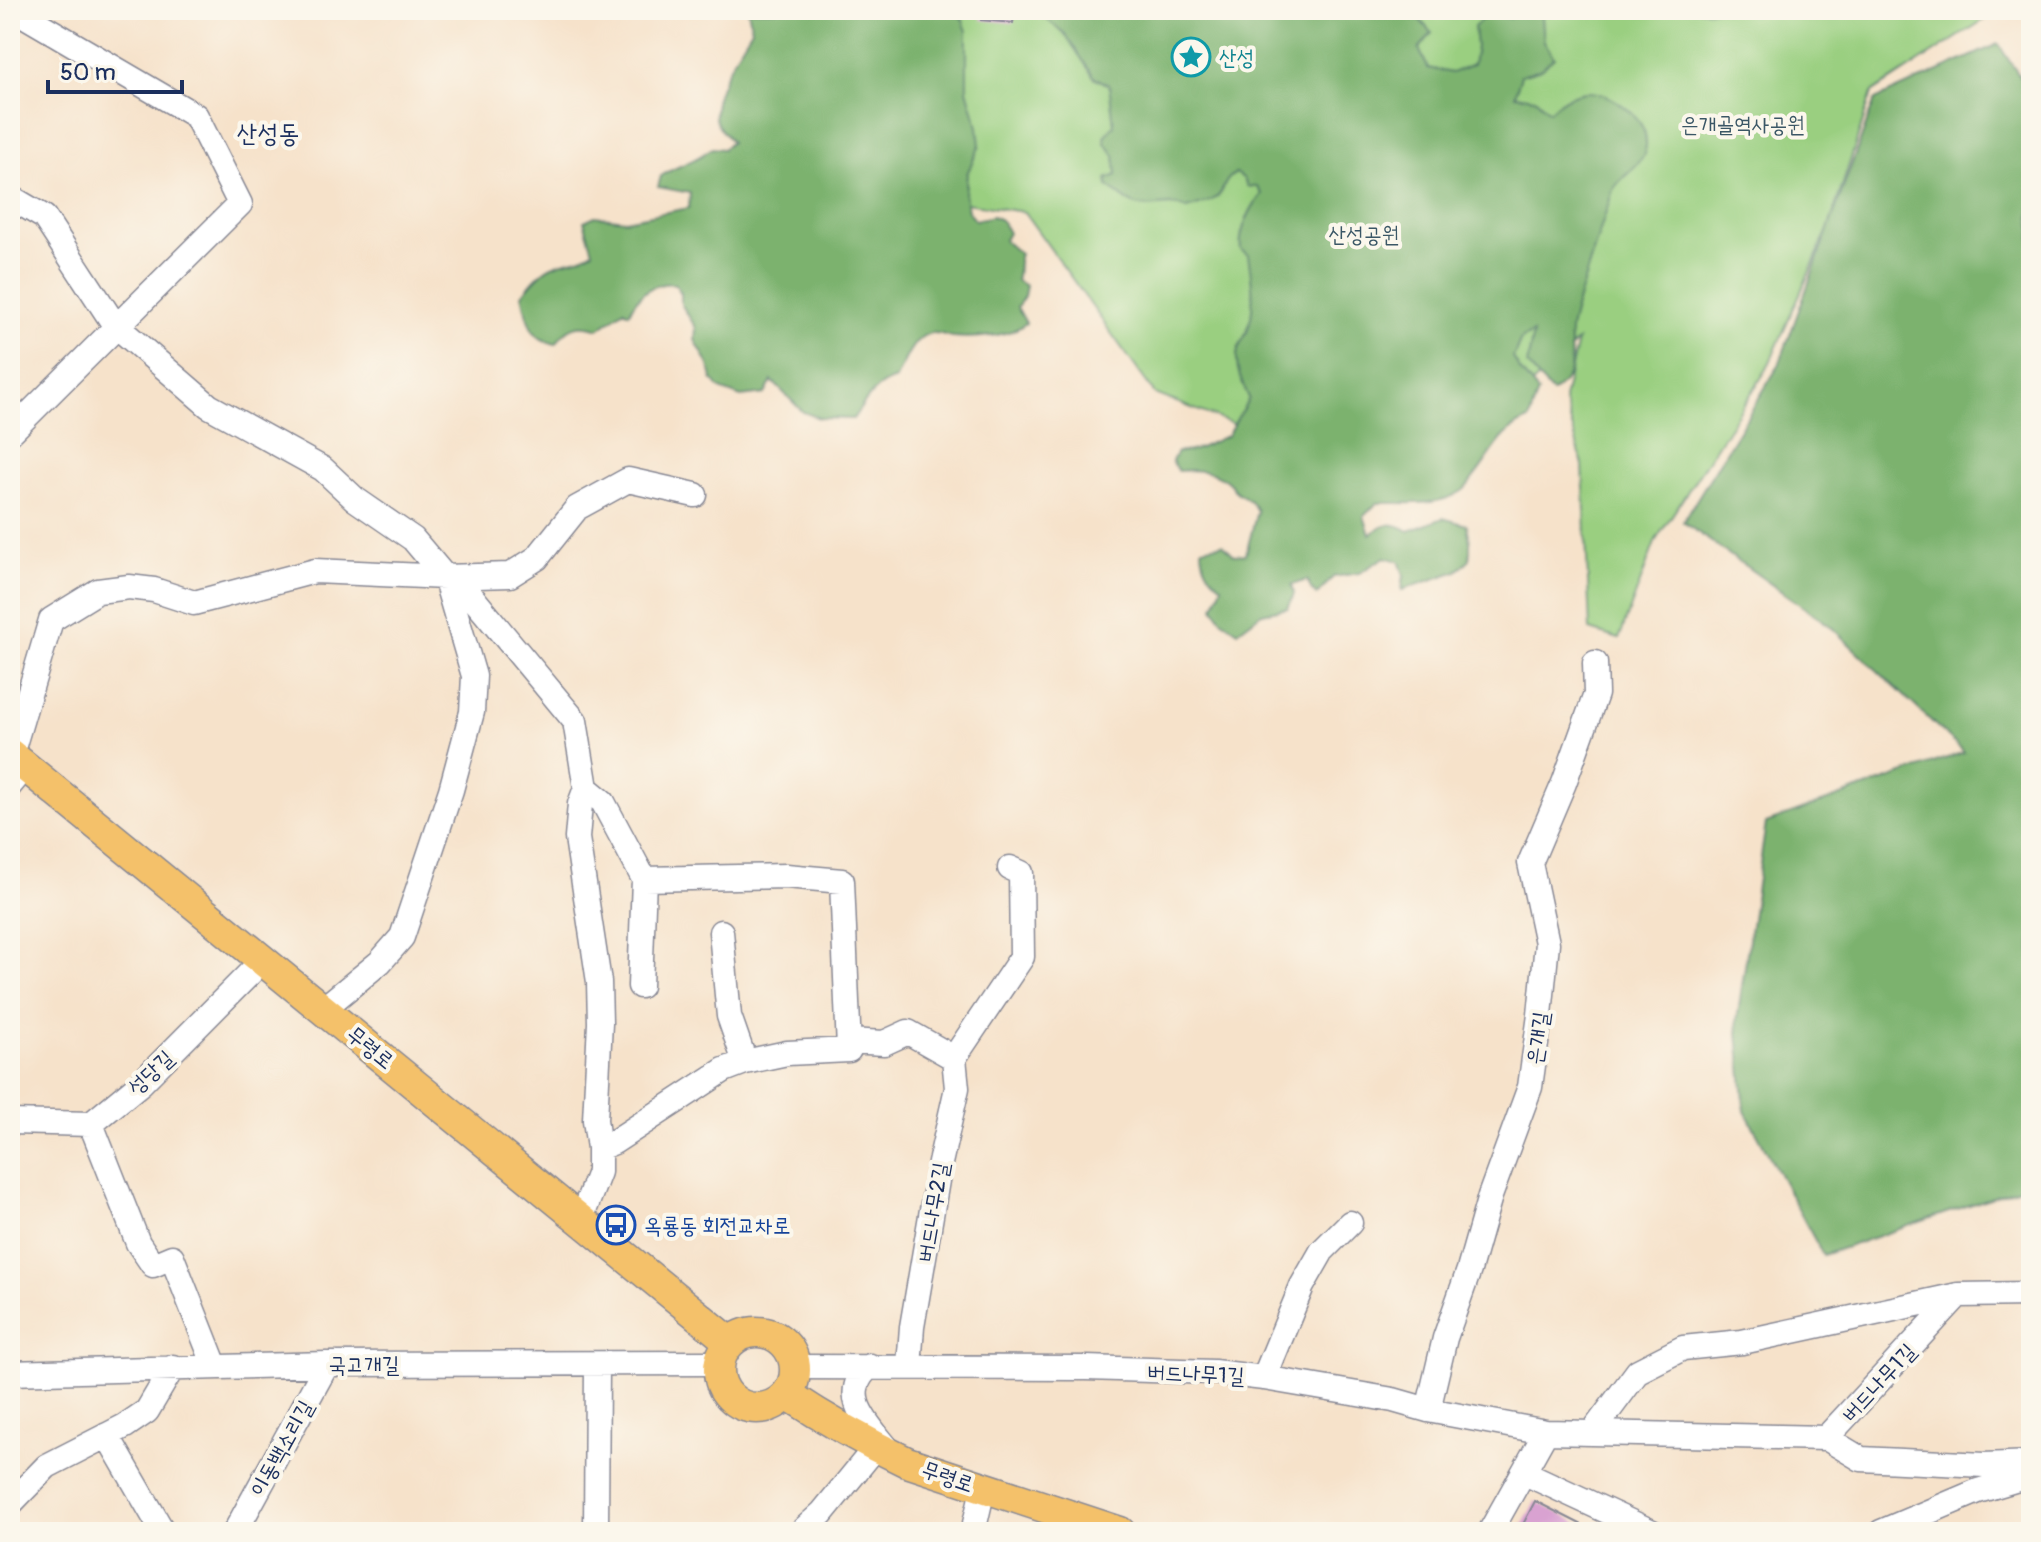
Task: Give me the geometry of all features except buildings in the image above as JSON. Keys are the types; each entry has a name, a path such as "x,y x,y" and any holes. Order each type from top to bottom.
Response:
{"main road":[{"name":"무령로","path":"14,765 264,959 581,1219 725,1353"},
{"path":"764,1332 776,1337 792,1355 791,1380 766,1407 741,1405 723,1388 719,1376 725,1353 740,1335 764,1332"},
{"name":"무령로","path":"791,1380 884,1451 983,1489 1120,1532"}],"street":[{"path":"10,433 240,204 196,116 15,10"},
{"path":"10,197 44,217 117,326 209,406 323,469 355,499 413,539 445,577 472,597 575,721 586,788 580,804 577,838 599,982 600,1023 595,1120 599,1172 581,1219"},
{"path":"14,765 51,620 98,591 129,587 154,590 194,603 315,571 445,577 510,575 537,558 577,508 628,480 695,495"},
{"path":"323,1009 380,962 402,937 451,790 472,712 474,676 445,577"},
{"name":"은개길","path":"1428,1410 1445,1338 1490,1196 1530,1087 1547,943 1530,863 1564,783 1596,694 1595,663"},
{"path":"586,788 603,802 644,879 640,986"},
{"path":"849,1041 884,1043 908,1032 954,1058 1022,957 1021,873 1010,868"},
{"path":"599,1148 614,1142 724,1070 787,1053 849,1050 842,881 786,876 644,879"},
{"path":"721,932 729,1016 745,1062"},
{"name":"성당길","path":"91,1124 141,1083 264,959"},
{"name":"버드나무2길","path":"909,1366 912,1327 940,1163 957,1088 954,1058"},
{"path":"10,1122 91,1124 138,1243 153,1265 172,1257 215,1366"},
{"path":"1264,1378 1309,1274 1322,1251 1350,1223"},
{"name":"버드나무1길","path":"1592,1433 1638,1371 1683,1348 1742,1342 1958,1295 2031,1294"},
{"name":"버드나무1길","path":"791,1380 870,1366 1214,1372 1393,1400 1428,1410 1546,1432 1826,1438 1958,1295"},
{"name":"국고개길","path":"10,1373 327,1364 597,1364 725,1353"},
{"name":"이동백소리길","path":"235,1532 327,1364"},
{"path":"596,1532 597,1364"},
{"path":"801,1532 884,1451 860,1411 853,1392 859,1376 870,1366"},
{"path":"13,1494 47,1466 147,1411 173,1367"},
{"path":"1490,1532 1546,1432"},
{"path":"107,1435 163,1532"},
{"path":"1826,1438 1861,1459 1984,1465 2031,1463"},
{"path":"1525,1473 1652,1532"},
{"path":"1881,1532 1978,1491 2031,1475"},
{"path":"973,1532 983,1489"}],"green space":[{"path":"748,10 948,10 962,18 967,31 967,89 980,145 967,174 965,194 968,211 975,220 993,216 1001,220 1008,233 1004,240 1020,254 1016,280 1026,286 1017,307 1026,323 991,336 961,338 938,333 926,335 910,351 896,379 876,390 853,419 819,418 803,412 772,381 765,394 741,397 720,389 712,379 709,365 695,340 696,328 681,304 681,293 675,284 653,287 637,300 629,313 624,310 599,329 585,326 569,329 556,344 535,333 526,312 522,295 538,276 556,264 593,251 584,221 595,216 625,220 689,208 690,193 658,187 661,176 712,148 723,149 731,142 717,125 716,100 726,74 752,29"},
{"name":"산성공원","path":"897,10 1990,10 1993,14 1872,93 1828,230 1767,369 1656,540 1619,639 1590,630 1583,465 1564,399 1577,341 1459,455 1343,466 1155,394 1024,212 861,187"},
{"name":"산성공원","path":"1035,10 1416,10 1419,19 1432,33 1419,49 1428,68 1452,73 1473,64 1476,47 1474,27 1488,13 1510,18 1530,11 1542,16 1544,41 1554,57 1541,69 1521,75 1515,95 1535,98 1549,111 1570,96 1591,92 1601,94 1622,104 1638,120 1646,137 1646,146 1641,159 1613,190 1574,312 1570,330 1571,365 1566,379 1552,393 1527,365 1533,333 1521,339 1513,358 1538,392 1529,420 1504,437 1462,491 1432,502 1377,503 1364,516 1370,534 1389,525 1409,531 1443,518 1467,525 1470,559 1457,571 1402,590 1404,575 1399,561 1385,557 1359,573 1333,577 1317,595 1307,580 1292,585 1294,594 1288,608 1262,613 1238,631 1221,619 1214,607 1222,586 1207,569 1202,548 1223,544 1234,555 1246,554 1257,511 1249,500 1218,475 1205,471 1178,471 1172,461 1177,452 1196,449 1227,436 1249,398 1239,375 1237,361 1238,349 1250,323 1252,304 1248,255 1241,250 1241,235 1262,194 1257,187 1248,187 1236,173 1218,196 1188,209 1173,205 1143,207 1121,197 1108,186 1107,179 1117,175 1115,156 1105,143 1105,135 1114,125 1109,85 1094,77 1065,34"},
{"path":"1998,44 2031,93 2031,1184 1823,1255 1745,1111 1737,1021 1766,823 1964,752 1829,625 1683,522 1779,365 1875,100"}],"place":[{"name":"산성","path":"1191,57"},
{"name":"옥룡동 회전교차로","path":"616,1225"}],"district":[{"name":"산성동","path":"268,133"}],"park label":[{"name":"은개골역사공원","path":"1743,124"}]}
